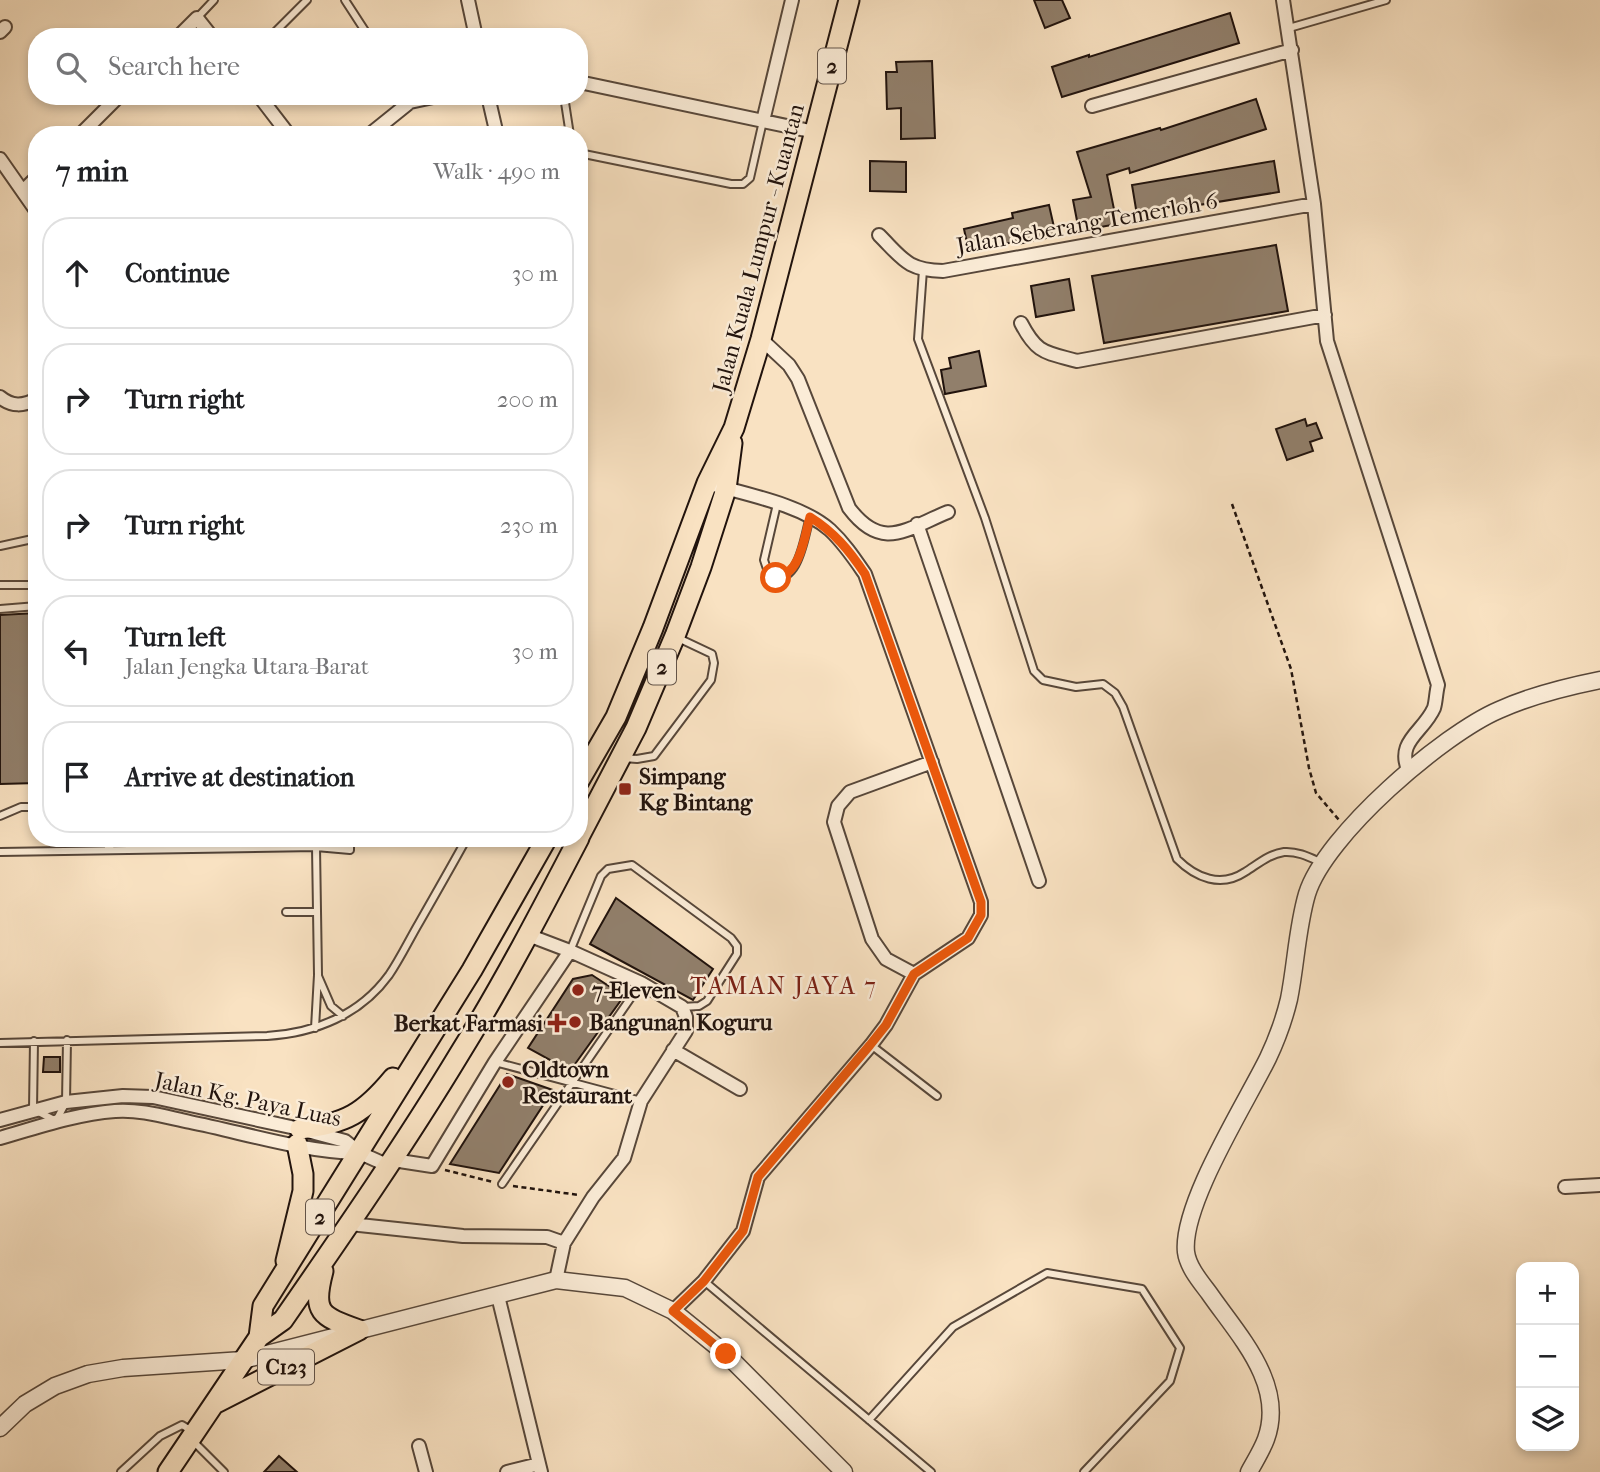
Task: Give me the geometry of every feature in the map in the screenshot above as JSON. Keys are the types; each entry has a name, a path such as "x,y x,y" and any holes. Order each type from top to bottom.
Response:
{"highway":[{"name":"Jalan Kuala Lumpur - Kuantan","path":"588,821 636,728 675,636 726,489 734,428 761,339 849,0"},
{"name":"Jalan Kuala Lumpur - Kuantan","path":"588,765 616,717 653,628 706,483 734,428"},
{"name":"Jalan Kuala Lumpur - Kuantan","path":"259,1337 263,1306 360,1153 542,847"},
{"name":"Jalan Kuala Lumpur - Kuantan","path":"168,1472 259,1337 284,1320 391,1163 462,1050 528,935 574,847"},
{"path":"280,1282 303,1191 298,1137 362,1112 376,1100 438,1024"},
{"name":"C123","path":"327,1256 317,1292 318,1304 323,1314 331,1320 359,1330"},
{"name":"C123","path":"212,1405 359,1330"}],"street":[{"path":"468,0 474,28"},
{"path":"763,121 792,0"},
{"path":"1283,0 1314,204 1327,341 1438,685 1434,707 1406,747 1404,761 1409,772"},
{"path":"187,28 197,18 205,28"},
{"path":"1093,106 1292,50"},
{"path":"588,84 815,132"},
{"path":"89,126 110,105"},
{"path":"265,105 282,126"},
{"path":"379,126 402,105"},
{"path":"490,105 495,126"},
{"path":"0,159 28,198"},
{"path":"23,191 28,186"},
{"name":"Jalan Seberang Temerloh 6","path":"923,270 943,271 1314,204"},
{"path":"879,235 907,264 923,270"},
{"path":"1021,323 1030,341 1042,351 1077,361 1325,315"},
{"path":"761,339 789,365 797,379 849,508 861,524 877,533 896,533 948,512"},
{"path":"0,397 14,405 28,403"},
{"path":"673,1311 704,1281 743,1231 758,1177 886,1025 914,974 968,938 981,915 981,902 865,574 845,545 828,528 810,517 777,504 706,483"},
{"path":"917,524 1039,881"},
{"path":"1249,1472 1266,1440 1271,1401 1256,1359 1194,1273 1186,1256 1186,1242 1197,1201 1279,1035 1289,999 1308,893 1322,863 1372,804 1458,734 1496,710 1553,689 1600,680"},
{"path":"914,974 886,959 872,939 834,822 838,806 850,792 932,762"},
{"path":"528,935 641,983 682,1007 686,1017 685,1031 640,1101 624,1158 593,1197 564,1243 556,1280"},
{"path":"495,1062 570,951"},
{"path":"673,1050 740,1089"},
{"name":"Jalan Kg. Paya Luas","path":"0,1120 66,1101 123,1096 153,1097 298,1137 341,1152 360,1153 391,1163 432,1166 495,1062"},
{"name":"Jalan Kg. Paya Luas","path":"0,1138 56,1121 117,1111 149,1113 298,1137"},
{"path":"1564,1187 1600,1185"},
{"path":"350,1224 463,1236 547,1237 564,1243"},
{"name":"C123","path":"359,1330 556,1280 625,1288 673,1311 726,1354 844,1472"},
{"path":"498,1296 540,1468 507,1472"},
{"path":"0,1428 25,1404 55,1386 88,1374 123,1368 243,1360 359,1330"},
{"path":"419,1446 426,1472"}],"lane":[{"path":"197,18 214,0"},
{"path":"279,28 307,0"},
{"path":"345,0 363,28"},
{"path":"1289,28 1386,0"},
{"path":"565,105 569,126"},
{"path":"588,155 731,184 743,184 750,178 763,121"},
{"path":"923,270 918,339 985,519 1034,671 1043,680 1076,687 1103,684 1115,692 1177,859 1190,872 1205,879 1223,880 1241,875 1271,855 1287,852 1322,863"},
{"path":"777,504 764,560 769,575 776,578 786,576 796,564 810,517"},
{"path":"0,546 28,540"},
{"path":"0,585 28,585"},
{"path":"0,609 28,607"},
{"path":"621,757 637,759 654,755 711,680 714,663 712,654 675,636"},
{"path":"0,816 20,807 28,807"},
{"path":"314,1028 318,975 316,847"},
{"path":"0,852 316,847 350,850 350,847"},
{"path":"0,1043 293,1034 343,1016 371,995 389,974 462,847"},
{"path":"570,951 601,876 608,869 632,865 731,937 737,946 737,954 707,1001 699,1006 682,1007"},
{"path":"286,912 317,912"},
{"path":"318,975 331,1006 343,1016"},
{"path":"502,1184 641,983"},
{"path":"34,1041 33,1109 56,1121 66,1101 67,1040"},
{"path":"870,1045 937,1096"},
{"path":"495,1062 640,1101"},
{"path":"869,1420 953,1327 1048,1273 1142,1289 1180,1348 1170,1381 1084,1472"},
{"path":"704,1281 931,1472"},
{"path":"121,1472 160,1436 182,1425 224,1472"}],"path":[{"path":"1232,504 1291,669 1308,768 1316,793 1348,830"}],"building":[{"path":"1034,0 1062,0 1070,18 1045,28"},
{"path":"1230,13 1239,43 1062,97 1052,67"},
{"path":"932,61 935,138 901,139 901,108 887,109 886,72 897,72 896,62"},
{"path":"1256,99 1266,129 1130,173 1129,168 1107,175 1117,224 1079,231 1073,200 1091,197 1077,152 1160,128 1161,130"},
{"path":"870,161 906,162 906,192 870,191"},
{"path":"1274,161 1279,192 1137,215 1132,185"},
{"path":"1049,205 1056,236 969,252 964,229 1013,218 1012,213"},
{"path":"1276,245 1288,311 1104,343 1092,276"},
{"path":"1069,279 1074,310 1036,317 1031,286"},
{"path":"979,351 986,386 945,394 941,370 951,368 949,358"},
{"path":"1305,419 1307,426 1316,423 1322,438 1310,442 1313,451 1287,460 1276,429"},
{"path":"28,613 28,783 0,784 0,615"},
{"path":"616,898 713,969 693,1000 590,944"},
{"name":"Bangunan Koguru","path":"592,975 624,996 570,1071 528,1048 573,979"},
{"path":"44,1057 60,1057 60,1072 43,1072"},
{"path":"507,1074 553,1090 499,1173 450,1164"},
{"path":"279,1456 297,1472 264,1472"}],"place":[{"name":"Simpang Kg Bintang","path":"625,789"},
{"name":"7-Eleven","path":"578,990"},
{"name":"Bangunan Koguru","path":"575,1022"},
{"name":"Berkat Farmasi","path":"557,1023"},
{"name":"Oldtown Restaurant","path":"508,1082"}],"district":[{"name":"TAMAN JAYA 7","path":"784,986"}],"route":[{"path":"726,1354 673,1311 704,1281 743,1231 758,1177 886,1025 914,974 968,938 981,915 981,902 865,574 845,545 828,528 810,517 796,564 786,576 776,578"}]}
